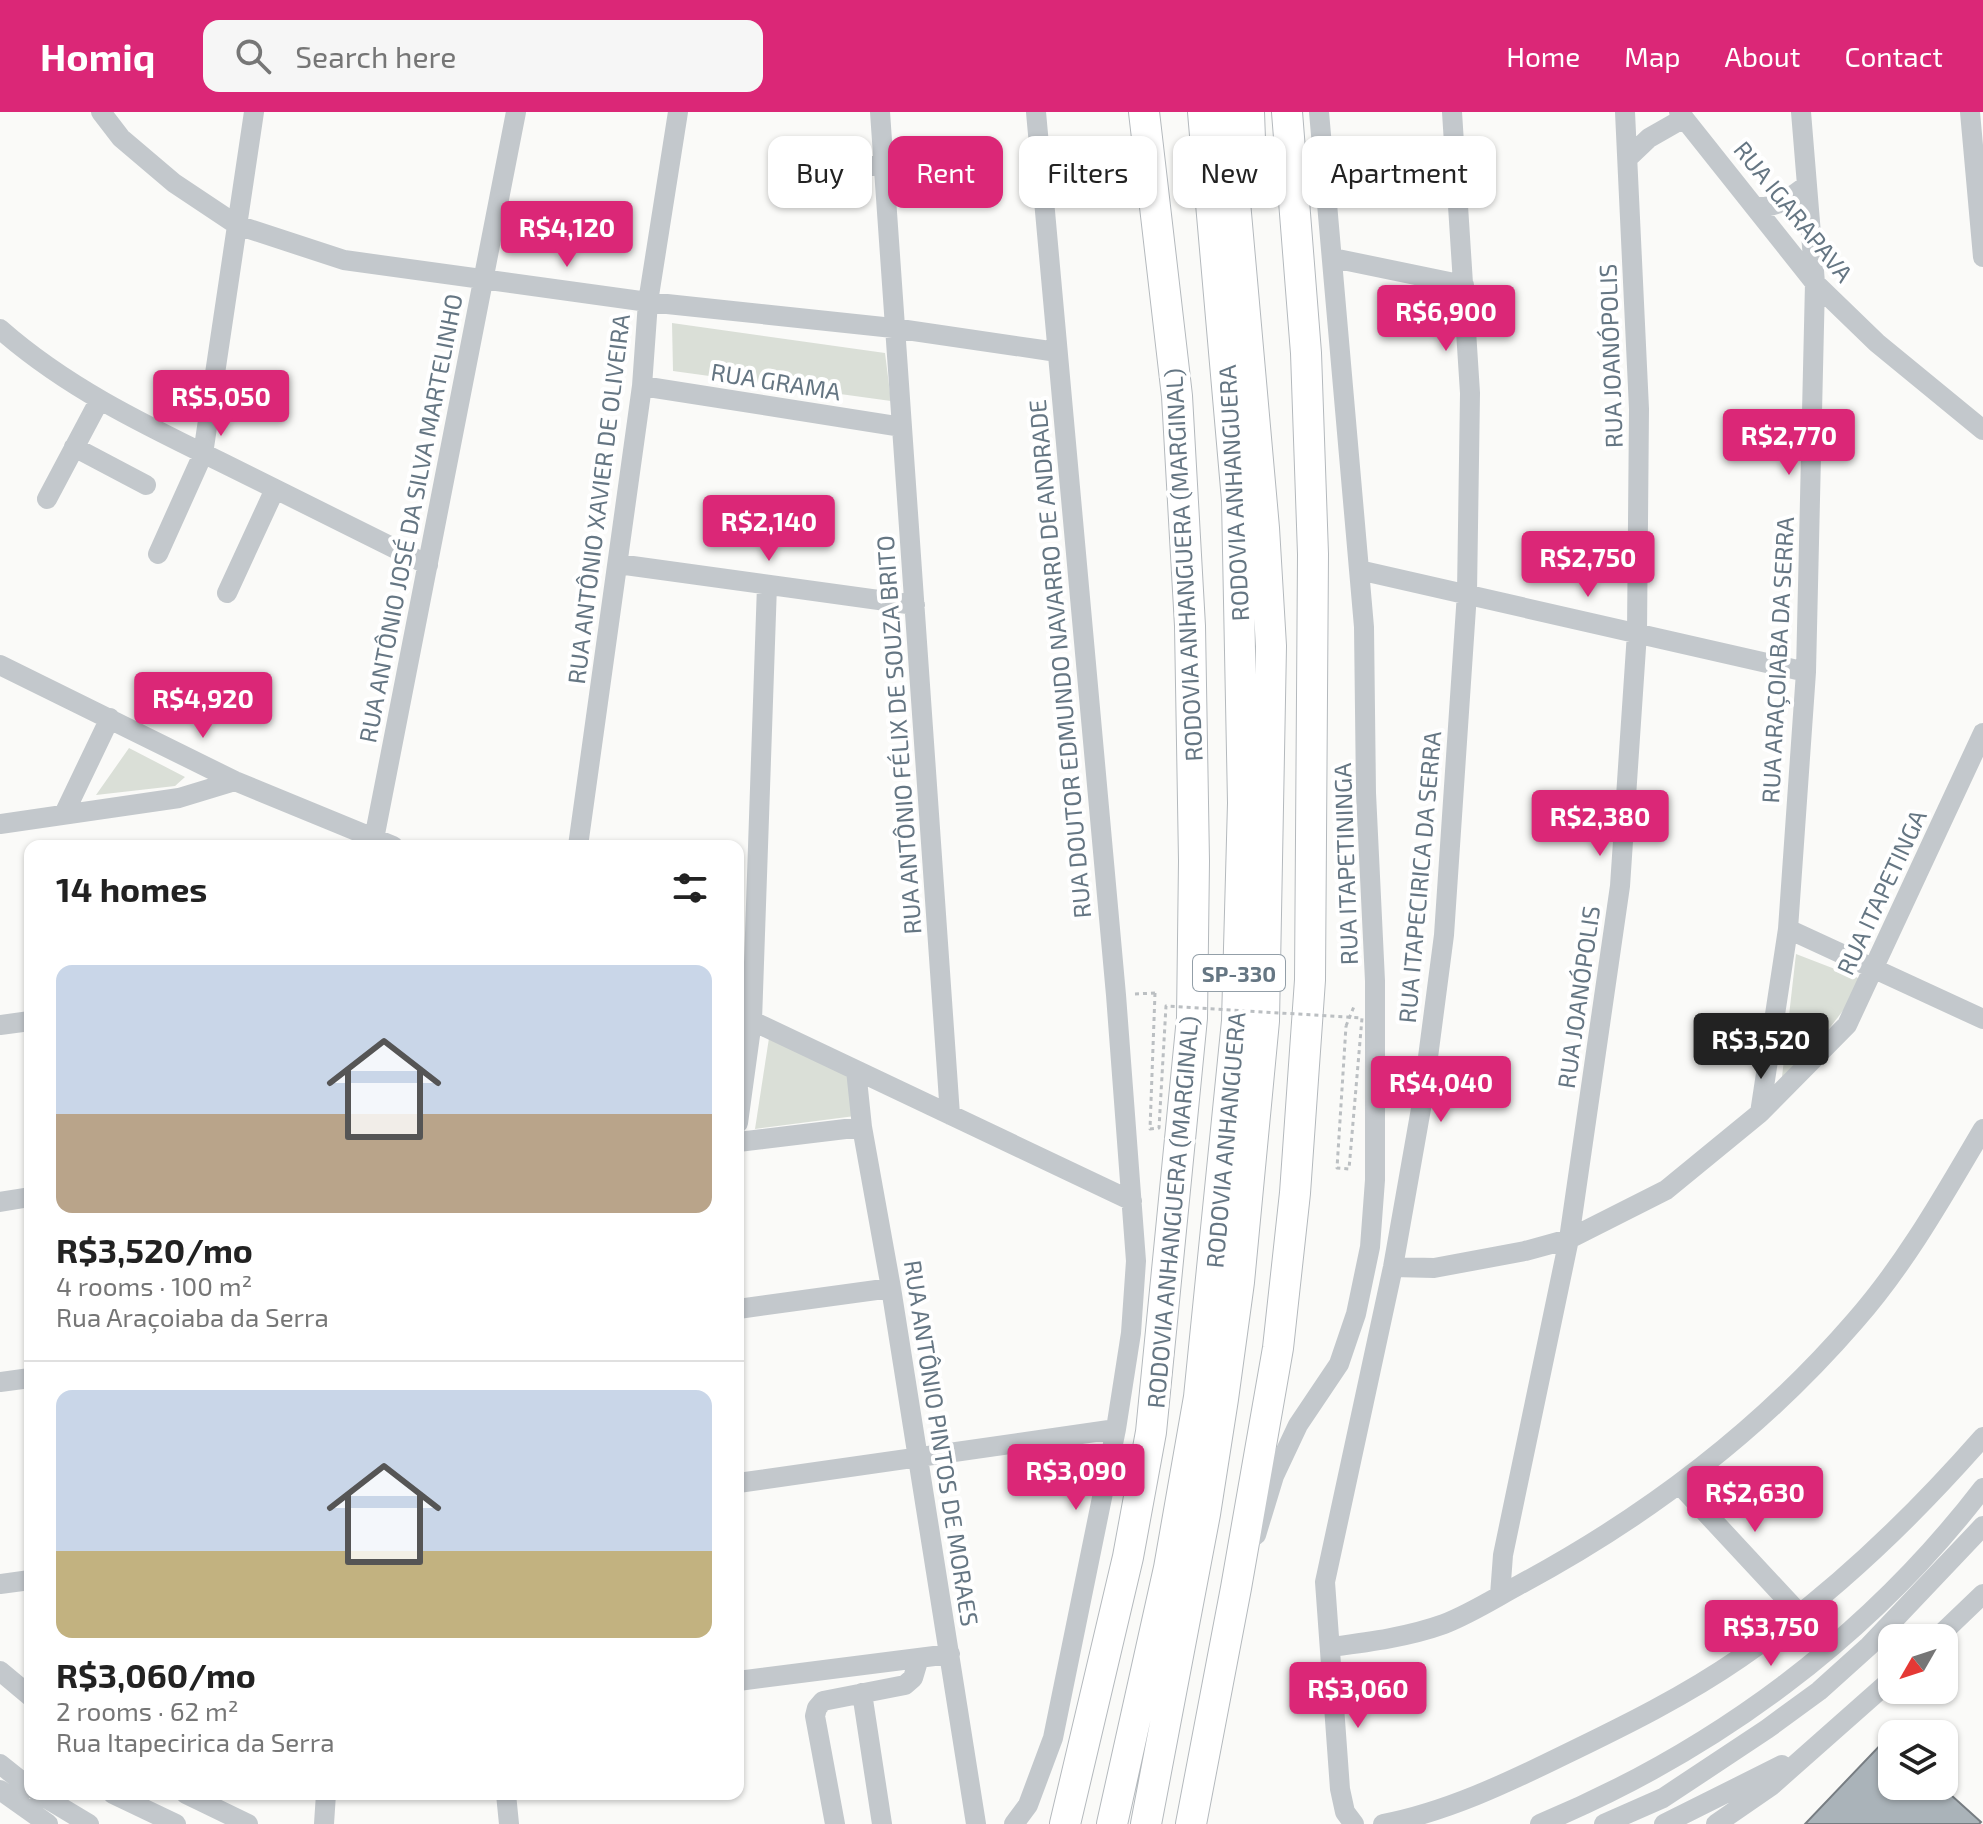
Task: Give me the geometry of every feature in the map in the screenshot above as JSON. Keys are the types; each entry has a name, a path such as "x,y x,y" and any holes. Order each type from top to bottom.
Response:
{"highway":[{"name":"RODOVIA ANHANGUERA (MARGINAL)","path":"1065,1824 1128,1557 1151,1432 1192,1018 1194,861 1189,611 1177,396 1144,112"},
{"name":"RODOVIA ANHANGUERA","path":"1112,1824 1169,1568 1199,1397 1237,1021 1243,803 1237,500 1203,112"},
{"name":"RODOVIA ANHANGUERA","path":"1146,1824 1205,1514 1223,1399 1239,1282 1263,1036 1271,646 1264,528 1227,112"},
{"path":"1249,112 1264,528"},
{"path":"1191,1824 1278,1348 1295,1193 1310,980 1313,554 1306,353 1287,112"},
{"path":"1103,1824 1132,1728"}],"street":[{"path":"101,112 121,138 174,183 237,225 344,260 648,302 893,328 1057,352"},
{"path":"158,554 203,454 254,112"},
{"name":"RUA ANTÔNIO JOSÉ DA SILVA MARTELINHO","path":"380,840 428,565 516,112"},
{"name":"RUA ANTÔNIO XAVIER DE OLIVEIRA","path":"579,840 642,386 648,302 678,112"},
{"name":"RUA ANTÔNIO FÉLIX DE SOUZA BRITO","path":"880,112 950,1115"},
{"name":"RUA DOUTOR EDMUNDO NAVARRO DE ANDRADE","path":"1014,1824 1028,1805 1053,1738 1116,1429 1131,1333 1136,1261 1116,995 1036,112"},
{"name":"RUA ITAPETININGA","path":"1236,1588 1266,1508 1274,1476 1298,1425 1339,1364 1356,1314 1370,1247 1375,1180 1375,981 1366,793 1364,627 1319,112"},
{"name":"RUA ITAPECIRICA DA SERRA","path":"1354,1824 1345,1812 1340,1789 1325,1582 1393,1267 1422,1103 1444,935 1467,593 1470,393 1452,112"},
{"name":"RUA JOANÓPOLIS","path":"1500,1595 1503,1555 1569,1239 1620,886 1637,633 1639,409 1625,112"},
{"name":"RUA ARAÇOIABA DA SERRA","path":"1760,1113 1788,929 1806,672 1815,283 1801,112"},
{"path":"1970,112 1983,257"},
{"path":"1629,157 1649,138 1682,115"},
{"name":"RUA IGARAPAVA","path":"1682,115 1815,283 1877,343 1983,430"},
{"path":"872,166 882,164"},
{"path":"1756,207 1782,202 1807,185"},
{"path":"1333,258 1464,285"},
{"path":"0,329 50,370 99,401 428,565"},
{"name":"RUA GRAMA","path":"642,386 902,427"},
{"path":"47,499 99,401"},
{"path":"74,447 146,485"},
{"path":"227,593 275,489"},
{"path":"618,564 915,605"},
{"path":"1359,570 1806,672"},
{"path":"767,585 745,1017 1132,1201"},
{"path":"0,665 235,781 370,840"},
{"path":"64,814 110,718"},
{"name":"RUA ITAPETINGA","path":"1393,1267 1434,1268 1525,1251 1569,1239 1666,1190 1760,1113 1847,1025 1983,733"},
{"path":"0,824 179,798 235,781"},
{"path":"1788,929 1983,1019"},
{"path":"0,1025 24,1022"},
{"name":"RUA ANTÔNIO PINTOS DE MORAES","path":"856,1070 862,1127 891,1288 976,1824"},
{"path":"744,1141 862,1127"},
{"path":"1331,1647 1377,1641 1434,1627 1500,1595 1603,1536 1734,1443 1791,1389 1856,1320 1910,1249 1983,1129"},
{"path":"0,1202 24,1198"},
{"path":"744,1308 891,1288"},
{"path":"0,1382 24,1379"},
{"path":"744,1482 1116,1429"},
{"path":"1383,1824 1451,1805 1498,1787 1674,1699 1740,1658 1869,1556 1983,1437"},
{"path":"1679,1484 1799,1613"},
{"path":"1540,1824 1635,1779 1762,1703 1821,1658 1878,1608 1960,1518 1983,1488"},
{"path":"1604,1824 1663,1798 1819,1691 1869,1646 1983,1526"},
{"path":"0,1584 24,1581"},
{"path":"1952,1624 1983,1594"},
{"path":"744,1680 950,1654"},
{"path":"835,1824 816,1712 823,1701 905,1685 913,1678 919,1658"},
{"path":"0,1671 24,1691"},
{"path":"1716,1824 1771,1786 1878,1691"},
{"path":"862,1693 882,1824"},
{"path":"1664,1824 1804,1755"},
{"path":"0,1764 24,1783"},
{"path":"0,1790 30,1806 89,1824"},
{"path":"126,1800 176,1824"},
{"path":"198,1800 248,1824"},
{"path":"324,1824 326,1800"},
{"path":"507,1800 509,1824"},
{"path":"30,1806 48,1824"}],"path":[{"path":"1155,993 1150,1129 1159,1128 1166,1006 1362,1018 1349,1169 1337,1168 1346,1026"}],"shaded area":[{"path":"672,323 885,353 891,401 673,371"},
{"path":"129,748 185,777 175,786 96,795"},
{"path":"1796,954 1866,981 1821,1039 1782,1077"},
{"path":"769,1038 848,1075 855,1116 755,1129"}],"building":[{"path":"1878,1747 1878,1800 1957,1800 1981,1822 1979,1824 1805,1824"}]}
